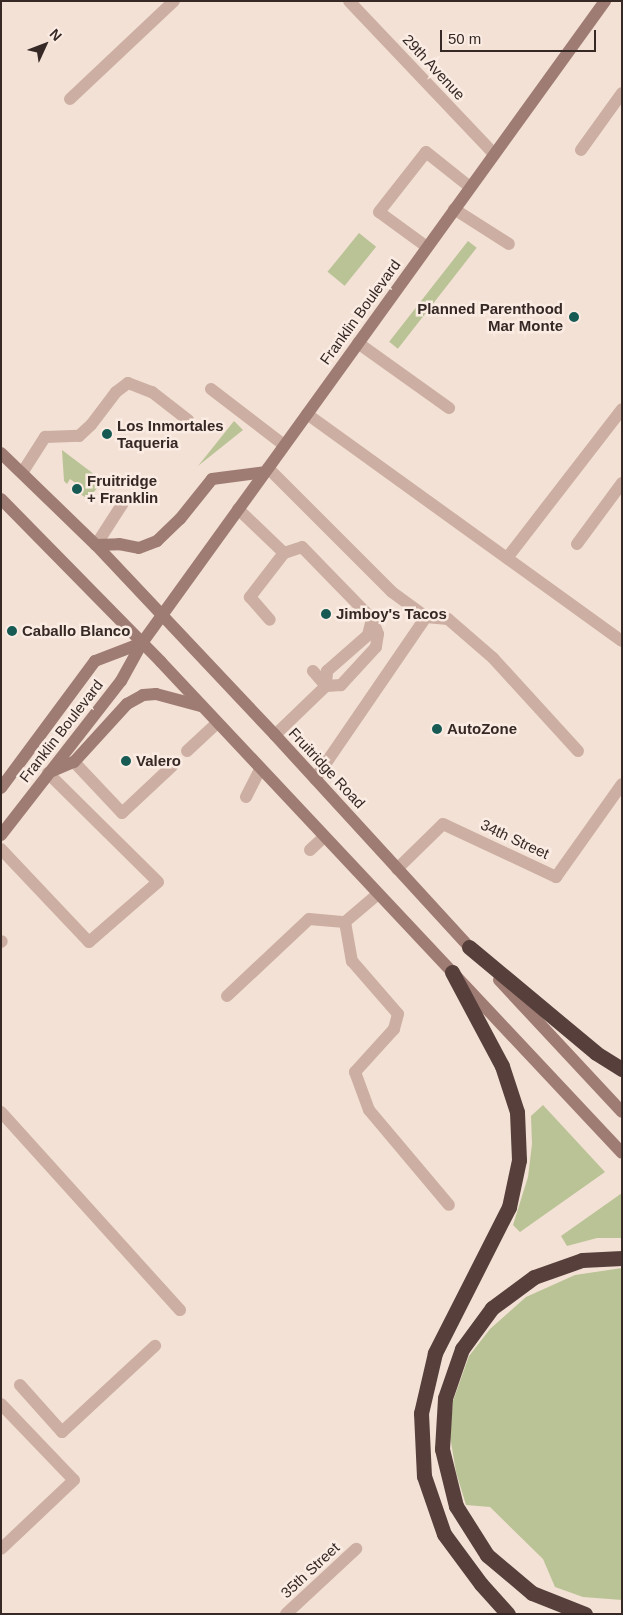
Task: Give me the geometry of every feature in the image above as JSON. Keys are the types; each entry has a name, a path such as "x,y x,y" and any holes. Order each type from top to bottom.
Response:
{"highway":[{"path":"469,947 596,1053 622,1069"},
{"path":"452,972 502,1066 517,1112 519,1160 509,1207 436,1353 421,1414 424,1476 444,1534 481,1584 508,1614"},
{"path":"585,1614 532,1593 487,1555 456,1506 442,1449 444,1398 462,1349 492,1308 534,1277 582,1260 622,1258"}],"main road":[{"name":"Franklin Boulevard","path":"1,836 121,681 142,643 161,616 605,1"},
{"name":"Fruitridge Road","path":"1,453 96,545 161,616 275,734 396,869 622,1112"},
{"path":"96,545 119,544 139,548 157,541 180,520 212,479 266,470"},
{"path":"1,499 142,643 622,1153"},
{"name":"Franklin Boulevard","path":"1,788 94,661 142,643"},
{"path":"48,773 74,762 127,704 143,695 156,694 201,706"}],"street":[{"path":"70,99 174,1"},
{"name":"29th Avenue","path":"349,1 494,154"},
{"path":"580,150 622,93"},
{"path":"427,247 380,212 426,152 470,187"},
{"path":"454,209 508,244"},
{"path":"358,343 449,408"},
{"path":"22,473 45,437 79,436 91,425 116,392 128,383 152,392 188,420"},
{"path":"211,390 284,445"},
{"path":"507,558 622,409"},
{"path":"307,414 622,641"},
{"path":"266,470 392,592 426,617 448,619 493,658 578,751"},
{"path":"577,544 622,483"},
{"path":"96,545 123,503"},
{"path":"238,508 284,553"},
{"path":"270,620 250,597 284,553 302,547 372,619 378,634 376,647 340,685 326,686 275,734"},
{"path":"315,779 426,617"},
{"path":"326,686 327,671 368,635 372,619"},
{"path":"313,671 326,686"},
{"path":"187,751 217,723"},
{"path":"74,762 122,813 172,766"},
{"path":"246,797 260,770"},
{"path":"1,849 89,942 158,882 48,773"},
{"name":"34th Street","path":"396,869 443,824 556,877 622,784"},
{"path":"310,850 324,837"},
{"path":"227,996 310,919 345,922 378,894"},
{"path":"345,922 352,961 398,1014 394,1029 354,1072 369,1110 449,1205"},
{"path":"1,1112 180,1310"},
{"path":"20,1385 62,1432 155,1346"},
{"path":"1,1404 74,1480 1,1549"},
{"name":"35th Street","path":"286,1614 356,1549"}],"green space":[{"path":"359,233 376,247 345,286 328,272"},
{"path":"468,241 477,248 398,349 389,342"},
{"path":"234,421 243,430 198,466"},
{"path":"62,450 103,481 88,499 80,494 84,489 70,479 67,484 64,481"},
{"path":"543,1105 605,1172 520,1232 513,1225 528,1177 532,1144 531,1116"},
{"path":"622,1193 622,1238 597,1238 567,1246 561,1236"},
{"path":"622,1268 622,1600 583,1597 555,1587 543,1559 490,1507 466,1505 456,1472 450,1436 453,1401 469,1356 490,1329 526,1297 575,1275"}],"place":[{"name":"Planned Parenthood Mar Monte","path":"574,317"},
{"name":"Los Inmortales Taqueria","path":"107,434"},
{"name":"Fruitridge + Franklin","path":"77,489"},
{"name":"Jimboy's Tacos","path":"326,614"},
{"name":"Caballo Blanco","path":"12,631"},
{"name":"AutoZone","path":"437,729"},
{"name":"Valero","path":"126,761"}]}
